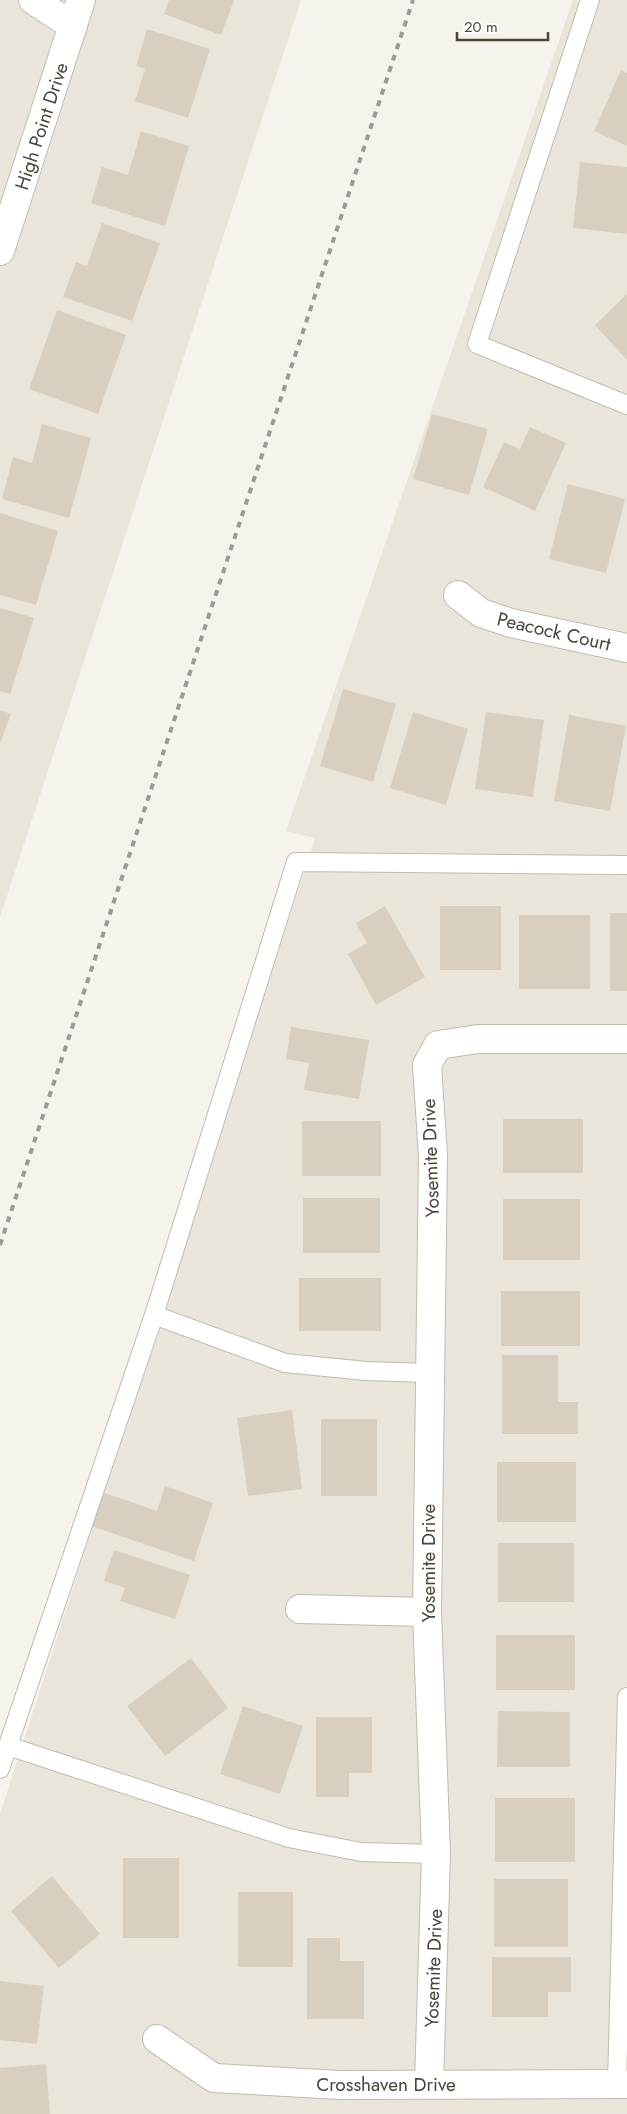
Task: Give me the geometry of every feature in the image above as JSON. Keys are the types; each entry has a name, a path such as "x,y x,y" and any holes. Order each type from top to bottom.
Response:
{"street":[{"path":"33,0 72,26"},
{"name":"High Point Drive","path":"0,251 7,206 81,0"},
{"name":"Peacock Court","path":"458,595 481,613 511,623 627,648"},
{"name":"Yosemite Drive","path":"429,2084 436,1854 427,1612 433,1156 426,1066 438,1046 478,1040 627,1040"},
{"path":"300,1609 427,1612"},
{"name":"Crosshaven Drive","path":"157,2039 214,2078 340,2085 622,2084"}],"lane":[{"path":"590,0 477,344 627,405"},
{"path":"0,1769 154,1315 296,862 627,865"},
{"path":"154,1315 285,1363 366,1371 430,1373"},
{"path":"622,2084 627,1697"},
{"path":"8,1746 289,1838 361,1852 436,1854"}],"shaded area":[{"path":"0,0 301,0 0,917"},
{"path":"573,0 627,0 627,2114 0,2114 0,1814 315,838 286,831"}],"building":[{"path":"169,0 234,0 221,35 164,14"},
{"path":"147,29 210,49 188,118 135,101 145,69 136,66"},
{"path":"621,70 627,73 627,146 594,131"},
{"path":"141,131 189,146 165,226 91,203 102,167 128,175"},
{"path":"580,162 627,167 627,234 573,228"},
{"path":"102,223 160,243 132,321 63,297 76,262 87,266"},
{"path":"627,294 627,360 595,325"},
{"path":"57,310 126,335 98,414 29,389"},
{"path":"432,414 488,429 469,495 413,479"},
{"path":"42,424 91,438 69,518 2,499 13,457 32,463"},
{"path":"530,427 566,443 535,511 483,487 504,442 520,449"},
{"path":"568,484 625,499 606,573 549,559"},
{"path":"0,513 58,531 36,605 0,595"},
{"path":"0,608 34,618 10,694 0,691"},
{"path":"343,689 396,704 373,782 320,766"},
{"path":"0,710 11,714 0,744"},
{"path":"413,712 468,729 446,805 390,788"},
{"path":"486,712 544,720 533,797 475,789"},
{"path":"569,715 626,726 610,811 554,801"},
{"path":"385,906 425,977 376,1005 348,954 367,943 356,923"},
{"path":"440,906 501,906 501,970 440,970"},
{"path":"610,913 627,913 627,991 610,991"},
{"path":"519,915 590,915 590,989 519,989"},
{"path":"291,1027 369,1040 359,1099 304,1090 309,1063 286,1059"},
{"path":"503,1119 583,1119 583,1173 503,1173"},
{"path":"302,1121 381,1121 381,1176 302,1176"},
{"path":"303,1198 380,1198 380,1253 303,1253"},
{"path":"503,1199 580,1199 580,1260 503,1260"},
{"path":"299,1278 381,1278 381,1331 299,1331"},
{"path":"501,1291 580,1291 580,1346 501,1346"},
{"path":"502,1355 558,1355 558,1402 578,1402 578,1434 502,1434"},
{"path":"292,1410 302,1489 248,1496 237,1418"},
{"path":"321,1419 377,1419 377,1496 321,1496"},
{"path":"497,1462 576,1462 576,1522 497,1522"},
{"path":"165,1486 213,1503 194,1561 91,1526 102,1492 157,1511"},
{"path":"498,1543 574,1543 574,1602 498,1602"},
{"path":"114,1550 190,1575 175,1619 120,1601 125,1588 104,1581"},
{"path":"496,1635 575,1635 575,1690 496,1690"},
{"path":"191,1658 228,1708 165,1756 127,1706"},
{"path":"243,1706 303,1726 280,1794 220,1774"},
{"path":"498,1711 570,1712 570,1767 497,1767"},
{"path":"316,1717 372,1717 372,1773 349,1773 349,1797 316,1797"},
{"path":"495,1798 575,1798 575,1862 495,1862"},
{"path":"123,1858 179,1858 179,1938 123,1938"},
{"path":"52,1876 100,1934 59,1968 11,1911"},
{"path":"494,1879 568,1879 568,1947 494,1947"},
{"path":"238,1892 293,1892 293,1967 238,1967"},
{"path":"307,1938 340,1938 340,1961 364,1961 364,2019 307,2019"},
{"path":"492,1957 571,1957 571,1992 548,1992 548,2017 492,2017"},
{"path":"0,1981 44,1986 37,2044 0,2040"},
{"path":"46,2064 50,2114 0,2114 0,2068"}],"railway":[{"path":"0,1245 413,0"}]}
